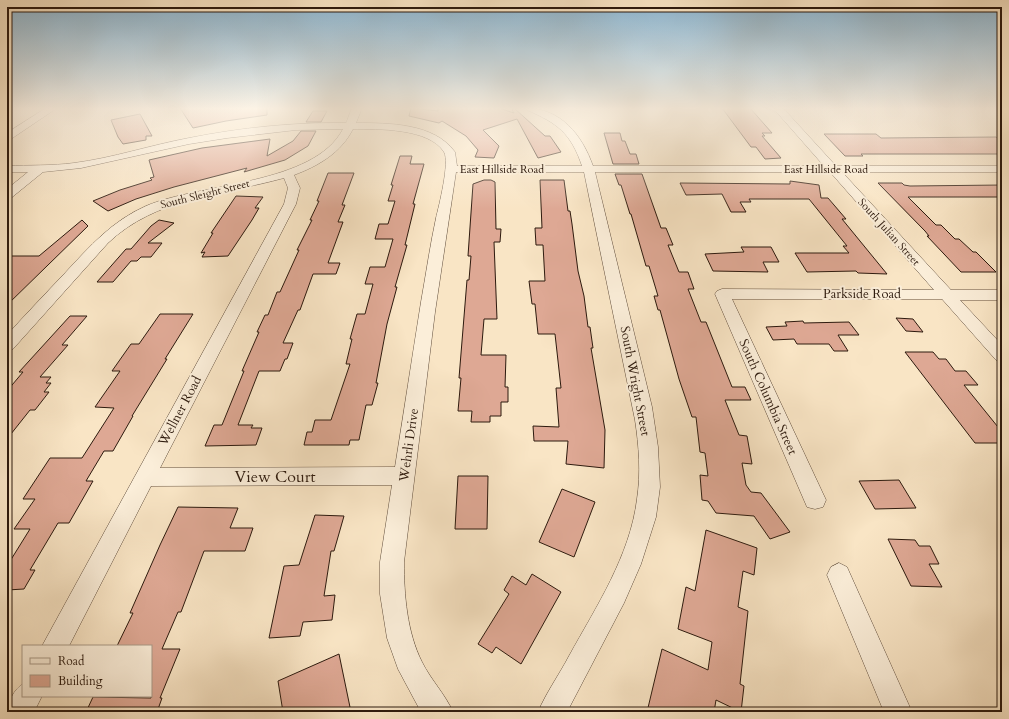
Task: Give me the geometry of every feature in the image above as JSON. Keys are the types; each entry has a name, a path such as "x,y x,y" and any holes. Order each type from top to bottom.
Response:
{"street":[{"name":"East Hillside Road","path":"7,169 81,165 185,142"},
{"name":"South Sleight Street","path":"7,345 103,240 132,218 151,208 178,199 247,184 288,173 307,165 330,151 339,142"},
{"name":"East Hillside Road","path":"441,142 448,148 451,156 451,169 1002,169"},
{"name":"South Wright Street","path":"552,712 621,585 637,546 648,500 649,463 646,426 589,170 583,151 577,142"},
{"name":"South Julian Street","path":"808,142 1002,356"},
{"path":"7,195 40,168"},
{"name":"Wehrli Drive","path":"439,712 429,700 411,669 400,638 392,594 392,562 438,247 451,169"},
{"name":"Wellner Road","path":"56,645 290,204 294,188 288,173"},
{"name":"Parkside Road","path":"722,294 1002,295"},
{"name":"South Columbia Street","path":"722,294 815,500"},
{"name":"View Court","path":"145,477 404,476"},
{"path":"839,575 898,712"},
{"path":"20,712 28,697"}],"building":[{"path":"121,142 137,142 123,144"},
{"path":"251,142 270,142 267,156 292,142 310,142 308,146 285,160 244,172 247,168 174,187 136,199 108,211 93,201 120,190 152,180 150,178 154,177 149,160 202,148"},
{"path":"471,142 495,142 499,146 494,158 475,157 478,150"},
{"path":"529,142 554,142 561,152 538,158"},
{"path":"606,142 625,142 630,154 636,154 639,164 613,164"},
{"path":"747,142 767,142 781,158 765,159 756,147 751,147"},
{"path":"831,142 1002,142 1002,154 861,154 863,156 845,156"},
{"path":"400,156 412,156 410,164 424,164 413,204 415,204 405,245 407,245 395,287 397,287 387,324 376,383 378,383 372,405 366,405 359,440 350,440 349,445 304,445 307,432 312,432 315,420 331,420 350,364 346,364 352,339 350,339 357,314 365,314 373,284 365,284 370,267 385,267 393,239 375,239 379,224 388,224 395,201 388,201 393,185 391,185"},
{"path":"328,173 354,173 342,205 345,205 338,222 343,222 328,263 340,263 336,274 313,274 300,310 298,310 283,343 293,343 287,359 285,359 280,371 259,371 238,425 253,425 251,428 262,428 256,445 205,446 214,425 222,425 244,371 242,371 259,332 257,332 265,315 268,315 277,292 280,292 299,250 297,250 312,220 310,220 319,201 317,201"},
{"path":"615,174 642,174 661,228 666,228 673,245 668,245 679,272 688,272 694,289 688,289 701,322 706,322 732,387 745,387 751,400 725,400 739,435 747,436 752,464 742,463 746,485 751,492 761,493 790,532 770,539 754,516 716,513 708,501 702,500 700,475 708,476 705,453 700,452 696,417 692,417 679,379 660,310 658,310 654,296 658,296 649,266 646,266 631,214 621,185 619,185"},
{"path":"484,180 491,180 495,182 496,229 501,229 500,242 494,242 497,319 484,319 481,355 506,355 505,387 508,387 508,402 501,402 501,416 490,416 490,422 471,422 472,411 458,411 461,378 459,378 467,280 469,280 471,256 468,256 473,184"},
{"path":"540,180 564,180 568,211 570,211 572,224 578,271 584,296 588,327 590,327 593,348 591,348 605,430 604,468 566,464 568,441 534,441 533,426 559,427 556,388 561,388 555,334 538,334 535,304 532,304 529,281 545,281 543,245 536,245 535,228 542,228"},
{"path":"790,181 819,185 821,198 828,198 846,219 842,219 887,274 858,273 856,271 807,272 795,253 849,253 843,246 847,246 809,199 749,199 751,202 740,202 746,212 731,212 722,194 686,195 680,183 790,184"},
{"path":"878,183 902,183 910,186 1002,185 1002,197 908,197 936,225 941,225 955,239 959,239 973,252 976,252 996,272 961,272 927,236 929,236 925,231"},
{"path":"236,196 263,197 255,208 259,208 252,220 228,256 202,257 205,252 201,253 213,233 211,233"},
{"path":"82,220 88,226 7,305 7,256 39,256"},
{"path":"159,220 174,223 148,243 162,243 151,257 141,257 137,261 131,261 113,282 97,282 126,249 131,249 151,226"},
{"path":"741,247 771,247 779,262 763,262 768,272 713,271 705,254 744,252"},
{"path":"160,314 193,314 165,359 167,359 132,416 113,451 104,451 86,481 93,481 69,523 58,523 30,570 35,570 24,589 7,590 7,566 30,529 14,529 35,499 23,499 50,458 82,458 114,408 95,407 120,371 112,371 131,344 139,344"},
{"path":"70,316 87,316 62,345 68,345 40,377 51,377 46,383 51,383 44,392 49,392 35,410 30,410 7,439 7,391 23,372 19,372"},
{"path":"896,318 913,319 923,332 906,331"},
{"path":"803,321 804,323 849,322 859,335 838,335 848,351 834,351 829,344 797,344 794,339 773,340 766,327 787,326 785,322"},
{"path":"905,352 933,352 939,359 946,359 955,371 966,371 978,385 964,385 1002,432 1002,443 975,443"},
{"path":"458,476 488,476 487,529 455,529"},
{"path":"899,480 916,508 875,509 859,481"},
{"path":"562,489 595,502 574,557 539,542"},
{"path":"178,507 238,508 230,528 253,528 245,551 204,551 181,612 178,612 162,649 180,649 160,698 162,698 157,712 86,712 93,697 152,697 152,645 117,645 133,613 130,613"},
{"path":"315,515 344,516 334,551 331,551 324,596 335,595 332,620 303,622 300,636 269,638 284,566 299,565"},
{"path":"706,530 757,548 754,575 743,571 738,607 748,611 740,684 744,686 741,712 716,700 714,712 647,712 662,649 708,670 712,642 678,629 686,587 695,591"},
{"path":"888,539 915,540 919,546 930,546 939,564 929,564 942,587 911,586"},
{"path":"532,574 561,592 521,664 496,647 492,653 478,644 509,594 504,590 512,576 526,585"},
{"path":"339,654 351,712 283,712 278,681"}]}
